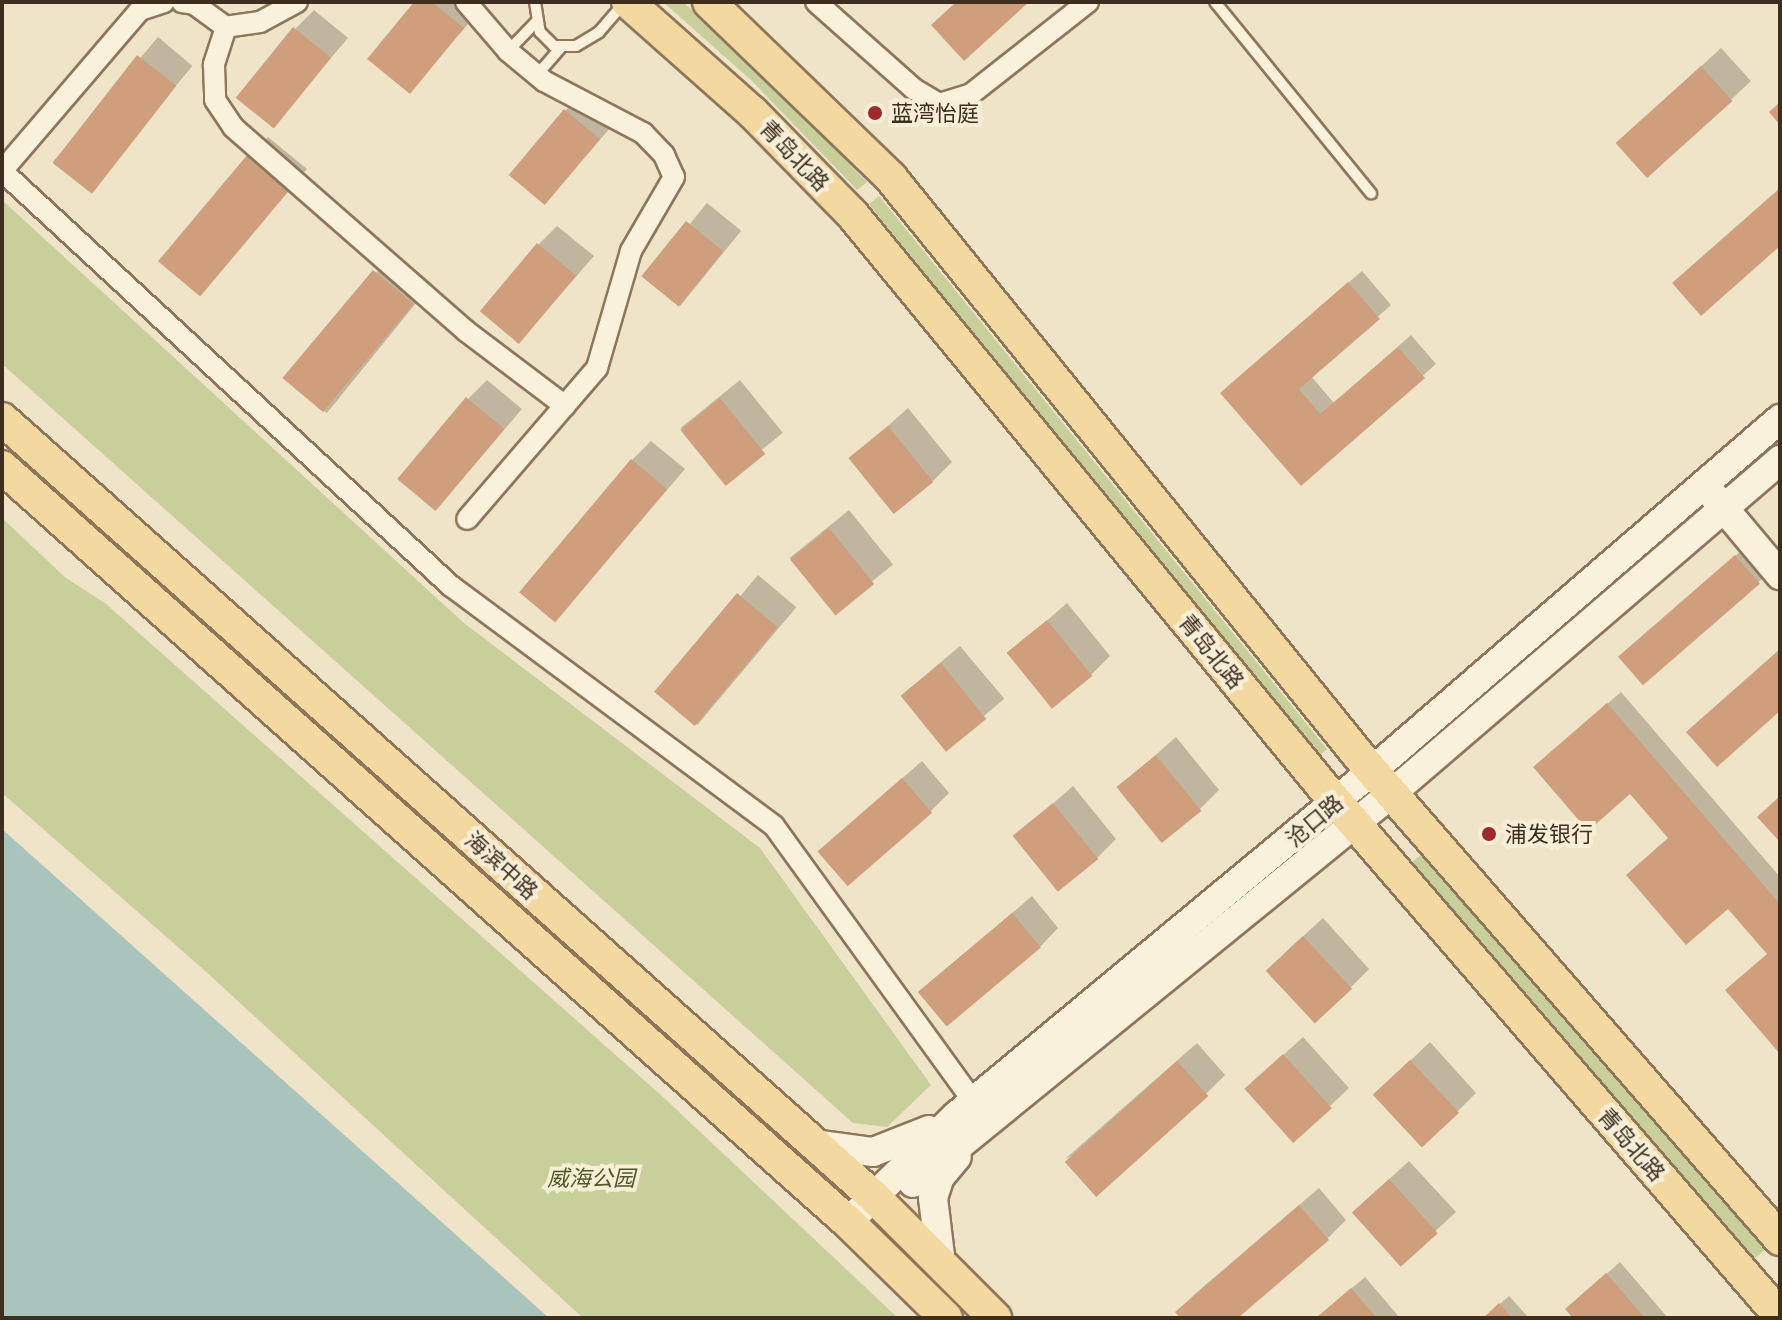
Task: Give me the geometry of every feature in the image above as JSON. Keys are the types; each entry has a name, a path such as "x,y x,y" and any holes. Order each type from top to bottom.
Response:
{"main road":[{"name":"青岛北路","path":"627,2 753,113 852,214 1345,813 1780,1316"},
{"path":"709,2 891,178 1381,783 1780,1239"},
{"name":"海滨中路","path":"2,419 879,1202 995,1318"},
{"name":"沧口路","path":"1381,783 1704,485 1780,419"},
{"name":"沧口路","path":"854,1228 879,1202 941,1158 969,1117 1780,460"},
{"name":"海滨中路","path":"2,467 854,1228 946,1318"},
{"path":"1704,485 1780,575"},
{"path":"813,1144 873,1152 892,1149 969,1117"},
{"path":"941,1264 933,1198 969,1117"}],"street":[{"path":"164,2 140,10 2,171 451,586 774,826 969,1117"},
{"path":"182,2 194,4 226,27 260,22 297,2"},
{"path":"466,2 508,51 537,75 643,133 664,155 674,177 631,251 597,368 467,519"},
{"path":"816,2 914,89 939,104 971,94 1088,2"},
{"path":"226,27 214,65 215,100 233,127 466,331 565,406"}],"lane":[{"path":"535,2 536,22 554,46 576,46 599,32 627,2"},
{"path":"1215,2 1371,193"},
{"path":"508,51 536,22"},
{"path":"537,75 562,46"}],"green space":[{"path":"663,2 683,2 761,72 867,182 857,190 752,81"},
{"path":"879,196 1327,749 1317,758 869,204"},
{"path":"2,200 464,623 760,848 931,1085 887,1127 853,1123 2,364"},
{"name":"威海公园","path":"2,518 66,578 105,603 662,1096 898,1318 583,1318 203,969 2,793"},
{"path":"1426,850 1770,1245 1751,1262 1407,866"}],"water":[{"path":"2,829 549,1318 2,1318"}],"building":[{"path":"414,2 432,2 464,28 410,94 367,59"},
{"path":"956,2 1029,2 964,61 931,25"},
{"path":"293,27 331,58 274,129 236,98"},
{"path":"137,55 176,86 92,194 53,163"},
{"path":"1701,66 1732,101 1647,178 1616,143"},
{"path":"1780,102 1780,125 1769,112"},
{"path":"564,109 600,139 545,205 509,175"},
{"path":"248,154 290,189 200,297 158,261"},
{"path":"1780,188 1780,246 1701,316 1672,283"},
{"path":"686,221 723,251 679,306 641,276"},
{"path":"537,243 576,276 519,344 480,311"},
{"path":"373,270 414,304 323,412 282,378"},
{"path":"1348,282 1380,319 1299,389 1320,414 1398,347 1425,378 1301,486 1220,393"},
{"path":"466,397 504,429 436,511 397,479"},
{"path":"720,398 765,454 726,486 680,430"},
{"path":"888,426 933,482 894,514 848,458"},
{"path":"631,459 667,489 555,623 519,592"},
{"path":"829,528 874,584 835,615 790,559"},
{"path":"1735,555 1760,584 1643,685 1618,657"},
{"path":"737,593 778,627 695,726 654,692"},
{"path":"1047,620 1092,676 1052,709 1007,653"},
{"path":"1780,649 1780,711 1717,767 1686,732"},
{"path":"941,663 986,719 946,752 901,696"},
{"path":"1607,703 1780,904 1780,1054 1725,990 1767,954 1728,909 1686,945 1626,875 1668,838 1630,794 1588,831 1533,767"},
{"path":"1156,755 1201,811 1162,843 1116,787"},
{"path":"902,778 932,813 848,886 817,851"},
{"path":"1780,796 1780,842 1757,817"},
{"path":"1053,803 1098,859 1058,892 1013,836"},
{"path":"1012,913 1041,947 947,1027 918,992"},
{"path":"1303,936 1352,989 1315,1023 1266,971"},
{"path":"1283,1054 1332,1108 1293,1143 1244,1089"},
{"path":"1410,1060 1459,1113 1422,1147 1373,1095"},
{"path":"1177,1061 1208,1096 1096,1197 1065,1162"},
{"path":"1389,1179 1438,1233 1401,1267 1352,1212"},
{"path":"1299,1205 1329,1240 1238,1318 1180,1318 1175,1312"},
{"path":"1606,1273 1645,1318 1573,1318 1565,1309"},
{"path":"1351,1288 1377,1318 1316,1318"},
{"path":"1499,1303 1512,1318 1483,1318"}],"place":[{"name":"蓝湾怡庭","path":"875,113"},
{"name":"浦发银行","path":"1489,834"}]}
